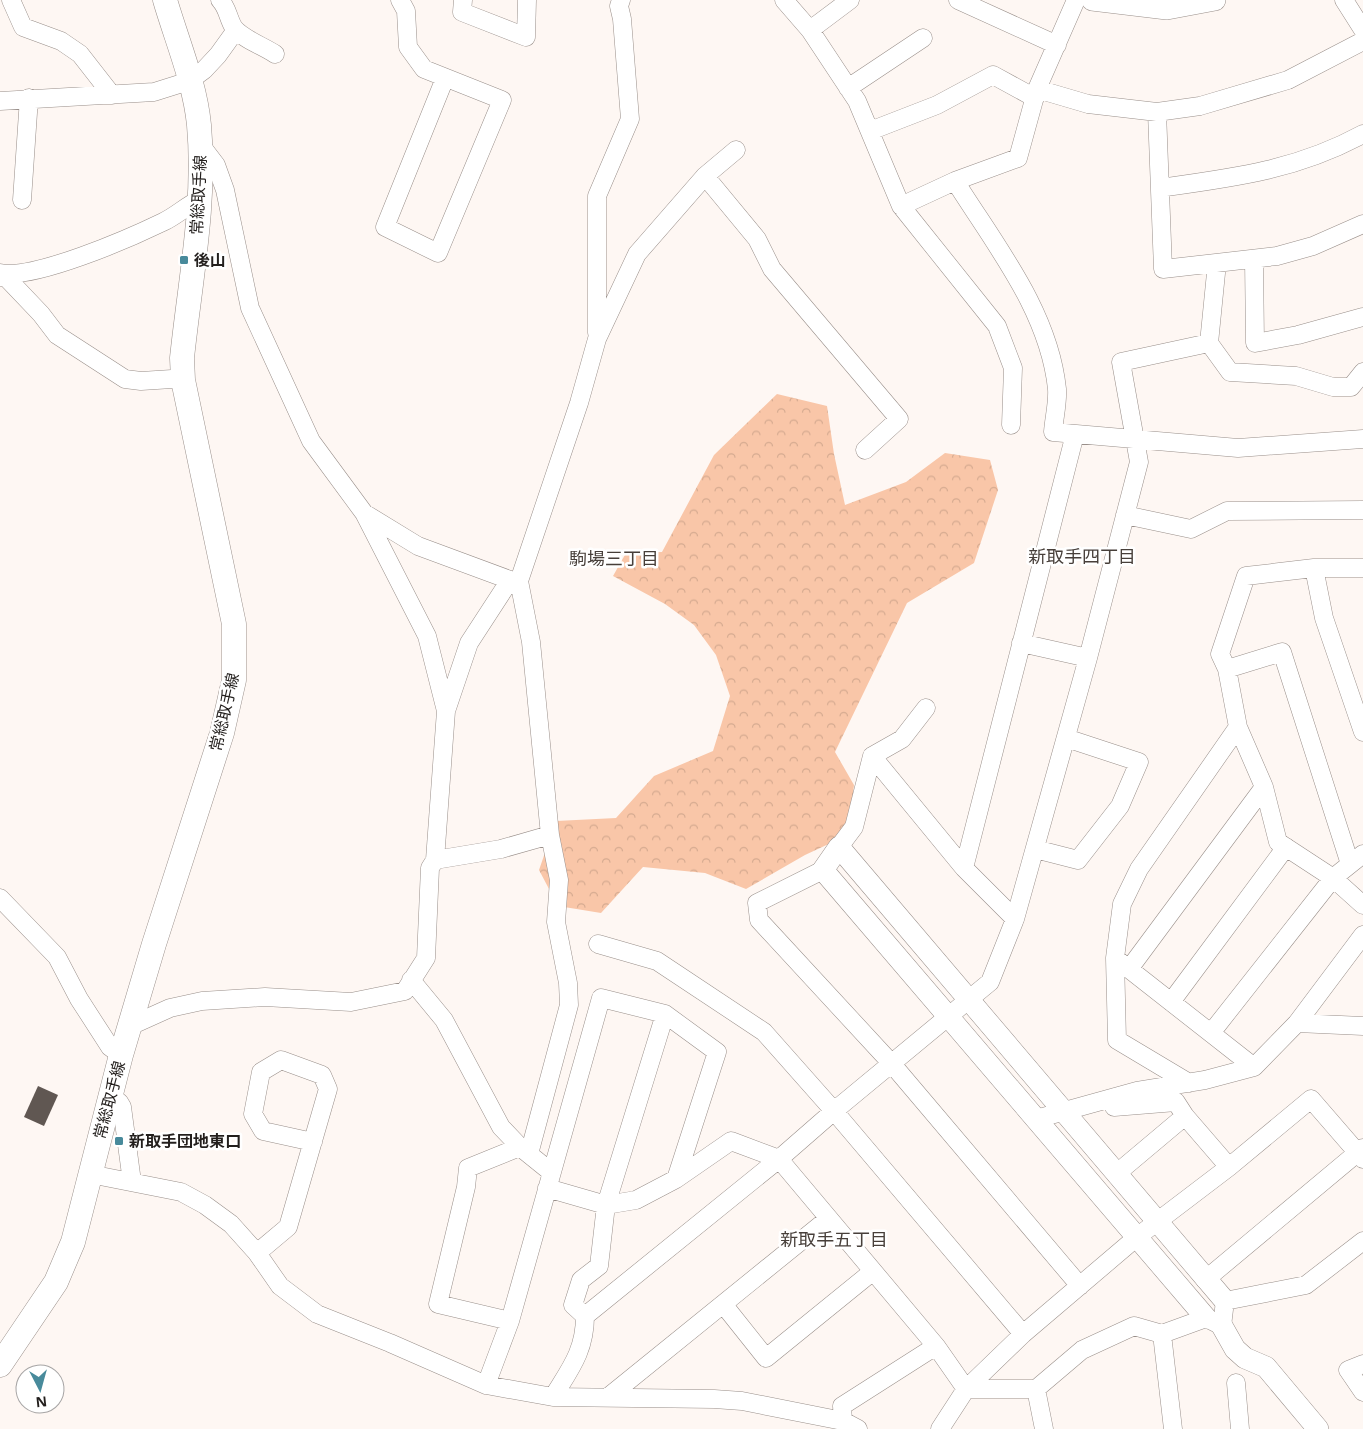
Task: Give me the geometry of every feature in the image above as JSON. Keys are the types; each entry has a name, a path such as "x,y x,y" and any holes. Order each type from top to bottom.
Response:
{"main road":[{"name":"常総取手線","path":"0,1365 56,1282 73,1242 121,1056 222,733 234,680 234,624 183,380 182,358 199,200 200,144 195,103 165,0"}],"street":[{"path":"220,0 226,5 229,19 236,30 275,54"},
{"path":"400,0 406,11 408,47 424,69 502,100 438,253 385,227 445,78"},
{"path":"463,0 462,12 526,37 528,0"},
{"path":"597,339 597,196 630,119 622,20 619,6 621,0"},
{"path":"784,0 810,30 857,102 901,206 997,326 1013,368 1011,425"},
{"path":"810,30 850,0"},
{"path":"958,0 1056,45"},
{"path":"901,206 955,180 1018,158 1036,94 1076,0"},
{"path":"1092,0 1166,10 1215,0"},
{"path":"1344,0 1363,30"},
{"path":"8,6 23,27 61,41 80,54 112,95"},
{"path":"0,101 154,92 189,80 218,55 236,30"},
{"path":"848,88 924,38"},
{"path":"870,131 937,106 993,75 1036,94 1088,104 1157,112 1200,106 1288,80 1363,41"},
{"path":"22,200 29,98"},
{"path":"1157,112 1163,269 1277,256 1313,246 1363,224"},
{"path":"1160,188 1276,170 1334,149 1363,134"},
{"path":"200,144 216,164 226,190 250,308 311,441 364,513 428,636 446,711"},
{"path":"130,1026 170,1008 202,1001 265,997 351,1002 405,991 426,958 430,868 435,860 446,711 470,643 515,580 579,404 597,339 637,254 705,176 736,150"},
{"path":"705,176 757,240 772,269 899,419 865,450"},
{"path":"955,180 1026,293 1049,350 1057,391 1053,432 1238,448 1363,439"},
{"path":"1,275 60,264 165,221 199,200"},
{"path":"1254,259 1255,343 1298,335 1363,318"},
{"path":"1217,264 1209,343 1230,372 1296,376 1333,387 1351,387 1363,372"},
{"path":"1,275 41,314 57,335 125,379 141,381 183,380"},
{"path":"585,1316 779,1159 990,982 1015,919 1088,658 1139,462 1120,362 1209,343"},
{"path":"964,868 1075,434"},
{"path":"1125,515 1191,529 1227,511 1363,510"},
{"path":"364,513 418,546 515,580"},
{"path":"1314,568 1324,618 1359,708 1363,732"},
{"path":"1363,568 1314,568 1246,576 1220,654 1227,669 1238,727 1264,787 1278,842 1333,878 1363,906"},
{"path":"515,580 532,642 550,835 559,880 556,922 568,983 569,1005 524,1151"},
{"path":"1021,642 1088,658"},
{"path":"1211,1033 1333,878 1356,859 1282,652 1227,669"},
{"path":"926,708 902,739 872,756 854,827 823,870 758,903 759,920 892,1064 1080,1286"},
{"path":"1189,1083 1117,1040 1115,958 1122,904 1139,869 1238,727"},
{"path":"1035,849 1078,860 1120,806 1139,762 1066,738"},
{"path":"872,756 964,868 1015,919"},
{"path":"1129,969 1264,787"},
{"path":"435,860 502,849 550,835"},
{"path":"839,847 1158,1222 1205,1280 1225,1301"},
{"path":"1171,1002 1286,847"},
{"path":"823,870 1137,1237 1214,1322 1235,1349 1245,1358 1266,1367 1318,1429"},
{"path":"0,898 57,957 89,1015 110,1047 121,1056"},
{"path":"1036,1119 1137,1091 1189,1083 1254,1067 1297,1024 1363,936"},
{"path":"598,944 657,961 764,1032 834,1111 1023,1334"},
{"path":"1115,958 1254,1067"},
{"path":"411,980 444,1020 501,1127 549,1180 606,1205 636,1200 676,1179 731,1141 779,1159 936,1346 966,1389"},
{"path":"486,1385 510,1321 601,998 665,1014 718,1052 676,1179"},
{"path":"553,1398 579,1354 585,1336 585,1316 573,1305 581,1280 599,1266 606,1205 665,1014"},
{"path":"1297,1024 1363,1026"},
{"path":"257,1253 288,1227 313,1142 328,1089 322,1075 281,1060 261,1072 253,1114 263,1131 313,1142"},
{"path":"110,1097 119,1102 122,1107 132,1182"},
{"path":"940,1429 966,1389 1023,1334 1137,1237 1229,1167 1310,1099 1361,1153 1205,1280"},
{"path":"1114,1107 1176,1102 1185,1116 1229,1167"},
{"path":"1116,1174 1185,1116"},
{"path":"510,1321 438,1304 466,1187 468,1168 524,1151"},
{"path":"90,1174 181,1192 205,1205 231,1224 257,1253 280,1286 317,1314 390,1343 486,1385 553,1398 714,1398 742,1401 843,1421 858,1429"},
{"path":"607,1398 828,1219"},
{"path":"1225,1301 1306,1285 1363,1241"},
{"path":"723,1304 766,1358 872,1272"},
{"path":"966,1389 1036,1389 1082,1350 1134,1326 1162,1334 1214,1322 1225,1301"},
{"path":"1162,1334 1173,1429"},
{"path":"843,1421 842,1406 936,1346"},
{"path":"1363,1364 1348,1370 1363,1392"},
{"path":"1236,1383 1240,1429"},
{"path":"1036,1389 1044,1429"}],"green space":[{"path":"777,394 827,406 834,454 845,505 906,482 945,453 990,460 998,490 974,563 907,603 835,752 854,785 848,835 805,855 746,889 705,873 643,867 601,913 558,906 539,870 556,821 616,818 654,776 713,751 730,696 716,655 694,625 665,604 613,576 626,553 662,552 714,455"}],"building":[{"path":"38,1086 58,1095 44,1126 24,1117"}],"place":[{"name":"後山","path":"184,260"},
{"name":"新取手団地東口","path":"119,1141"}],"district":[{"name":"新取手四丁目","path":"1082,556"},
{"name":"駒場三丁目","path":"614,558"},
{"name":"新取手五丁目","path":"834,1239"}]}
